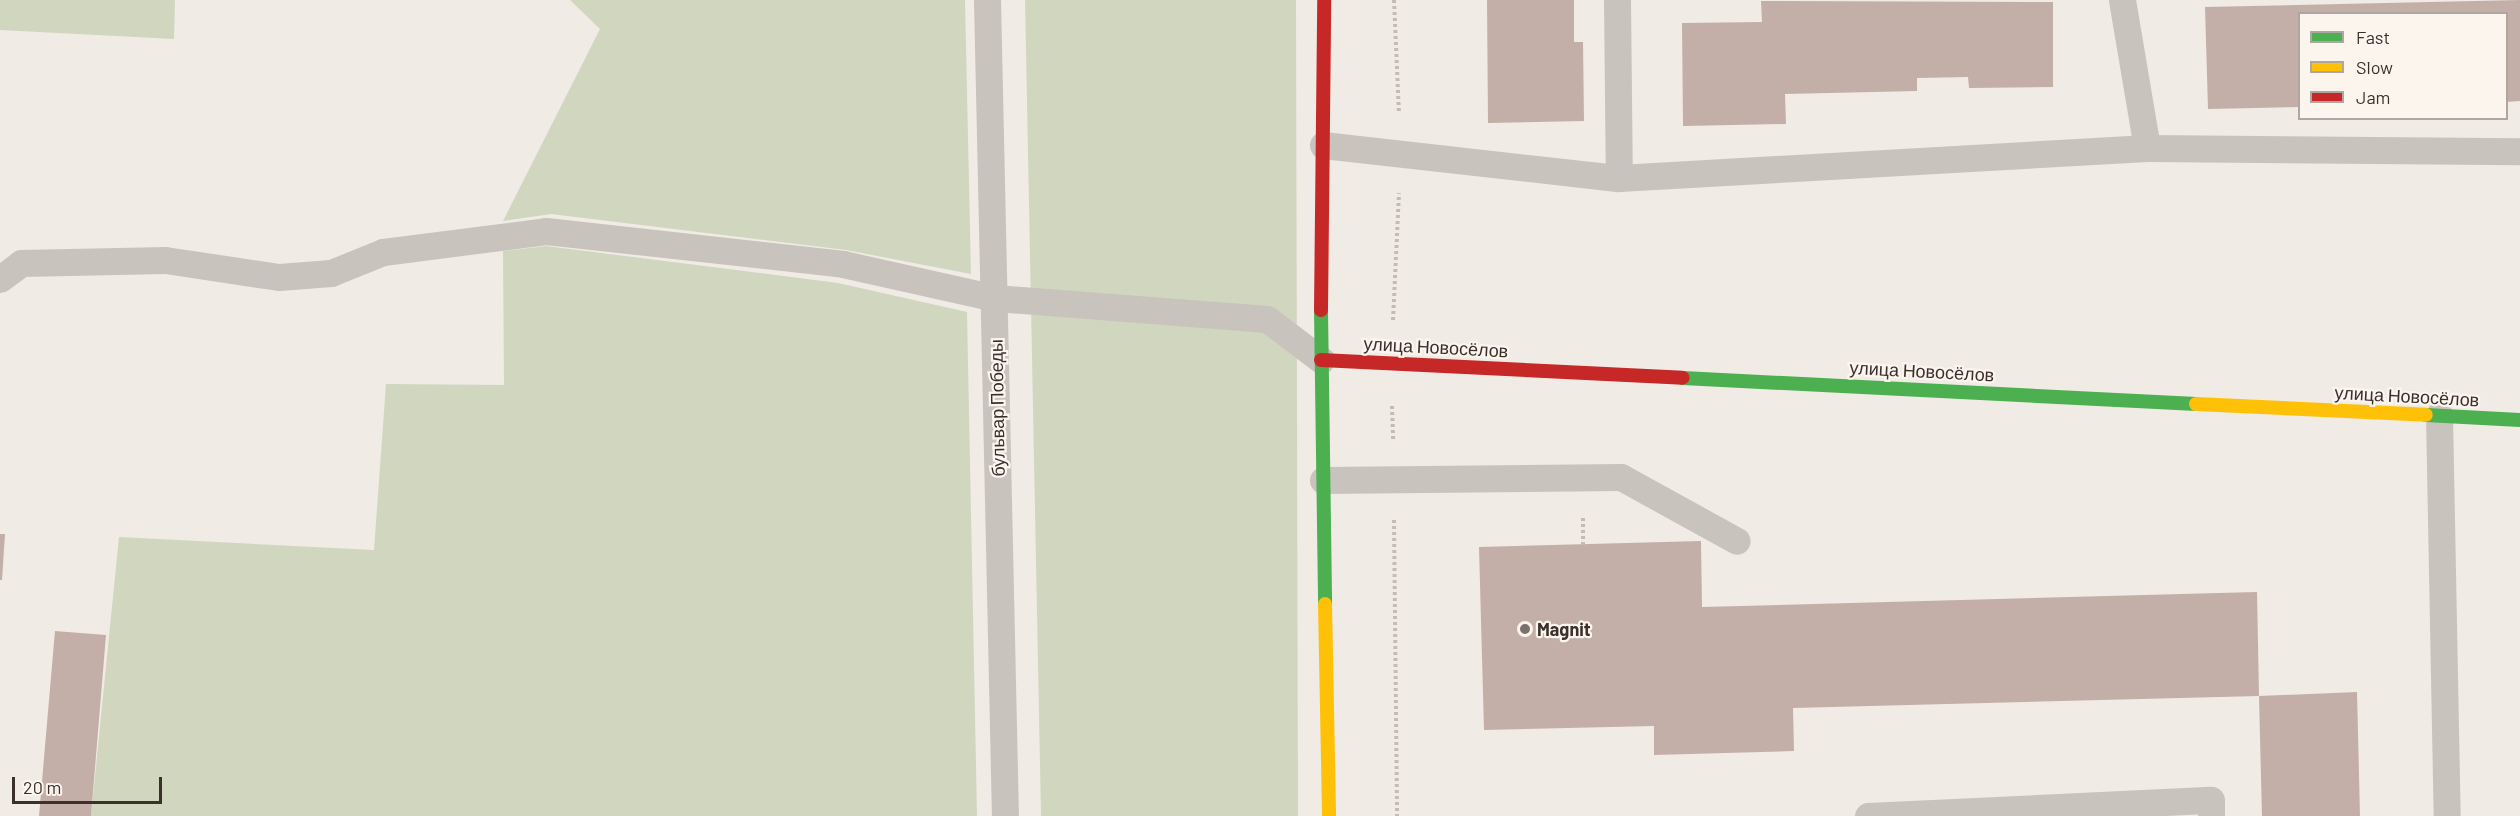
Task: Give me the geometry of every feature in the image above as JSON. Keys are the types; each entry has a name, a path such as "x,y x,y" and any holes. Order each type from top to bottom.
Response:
{"street":[{"path":"1324,0 1321,360 1329,816"},
{"name":"улица Новосёлов","path":"1321,360 2520,420"}],"lane":[{"name":"бульвар Победы","path":"987,0 1005,816"},
{"path":"1617,0 1618,178"},
{"path":"2122,0 2147,148"},
{"path":"1323,145 1618,178 2147,148 2520,151"},
{"path":"0,279 10,259 165,260 279,277 331,273 383,252 546,231 843,264 995,298 1267,319 1321,360"},
{"path":"2439,415 2447,816"},
{"path":"1323,480 1621,477 1737,541"},
{"path":"1868,816 2211,800 2211,816"}],"path":[{"path":"1583,507 1583,544"}],"green space":[{"path":"0,0 175,0 174,39 0,30"},
{"path":"570,0 965,0 971,274 846,250 551,214 503,221 600,29"},
{"path":"1025,0 1296,0 1298,816 1041,816"},
{"path":"546,246 838,283 967,312 977,816 91,816 119,537 374,550 386,384 504,385 503,251"}],"building":[{"path":"1487,0 1574,0 1574,42 1583,42 1584,121 1488,123"},
{"path":"2520,0 2520,101 2508,102 2508,12 2298,12 2298,107 2208,109 2205,7"},
{"path":"1761,1 2053,2 2053,87 1969,88 1968,77 1917,78 1917,91 1785,94 1786,124 1683,126 1682,23 1762,22"},
{"path":"0,534 5,534 2,580 0,580"},
{"path":"1701,541 1702,607 2257,592 2259,696 1793,708 1794,751 1654,755 1654,726 1484,730 1479,547"},
{"path":"55,631 106,635 91,816 39,816"},
{"path":"2357,692 2360,816 2262,816 2259,696"}],"traffic: fast":[{"path":"1321,310 1325,604"},
{"path":"1683,378 2196,404"},
{"path":"2426,415 2520,420"}],"traffic: slow":[{"path":"2196,404 2426,415"},
{"path":"1325,604 1329,816"}],"traffic: jam":[{"path":"1321,310 1324,0"},
{"path":"1321,360 1683,378"}],"place":[{"name":"Magnit","path":"1525,629"}]}
